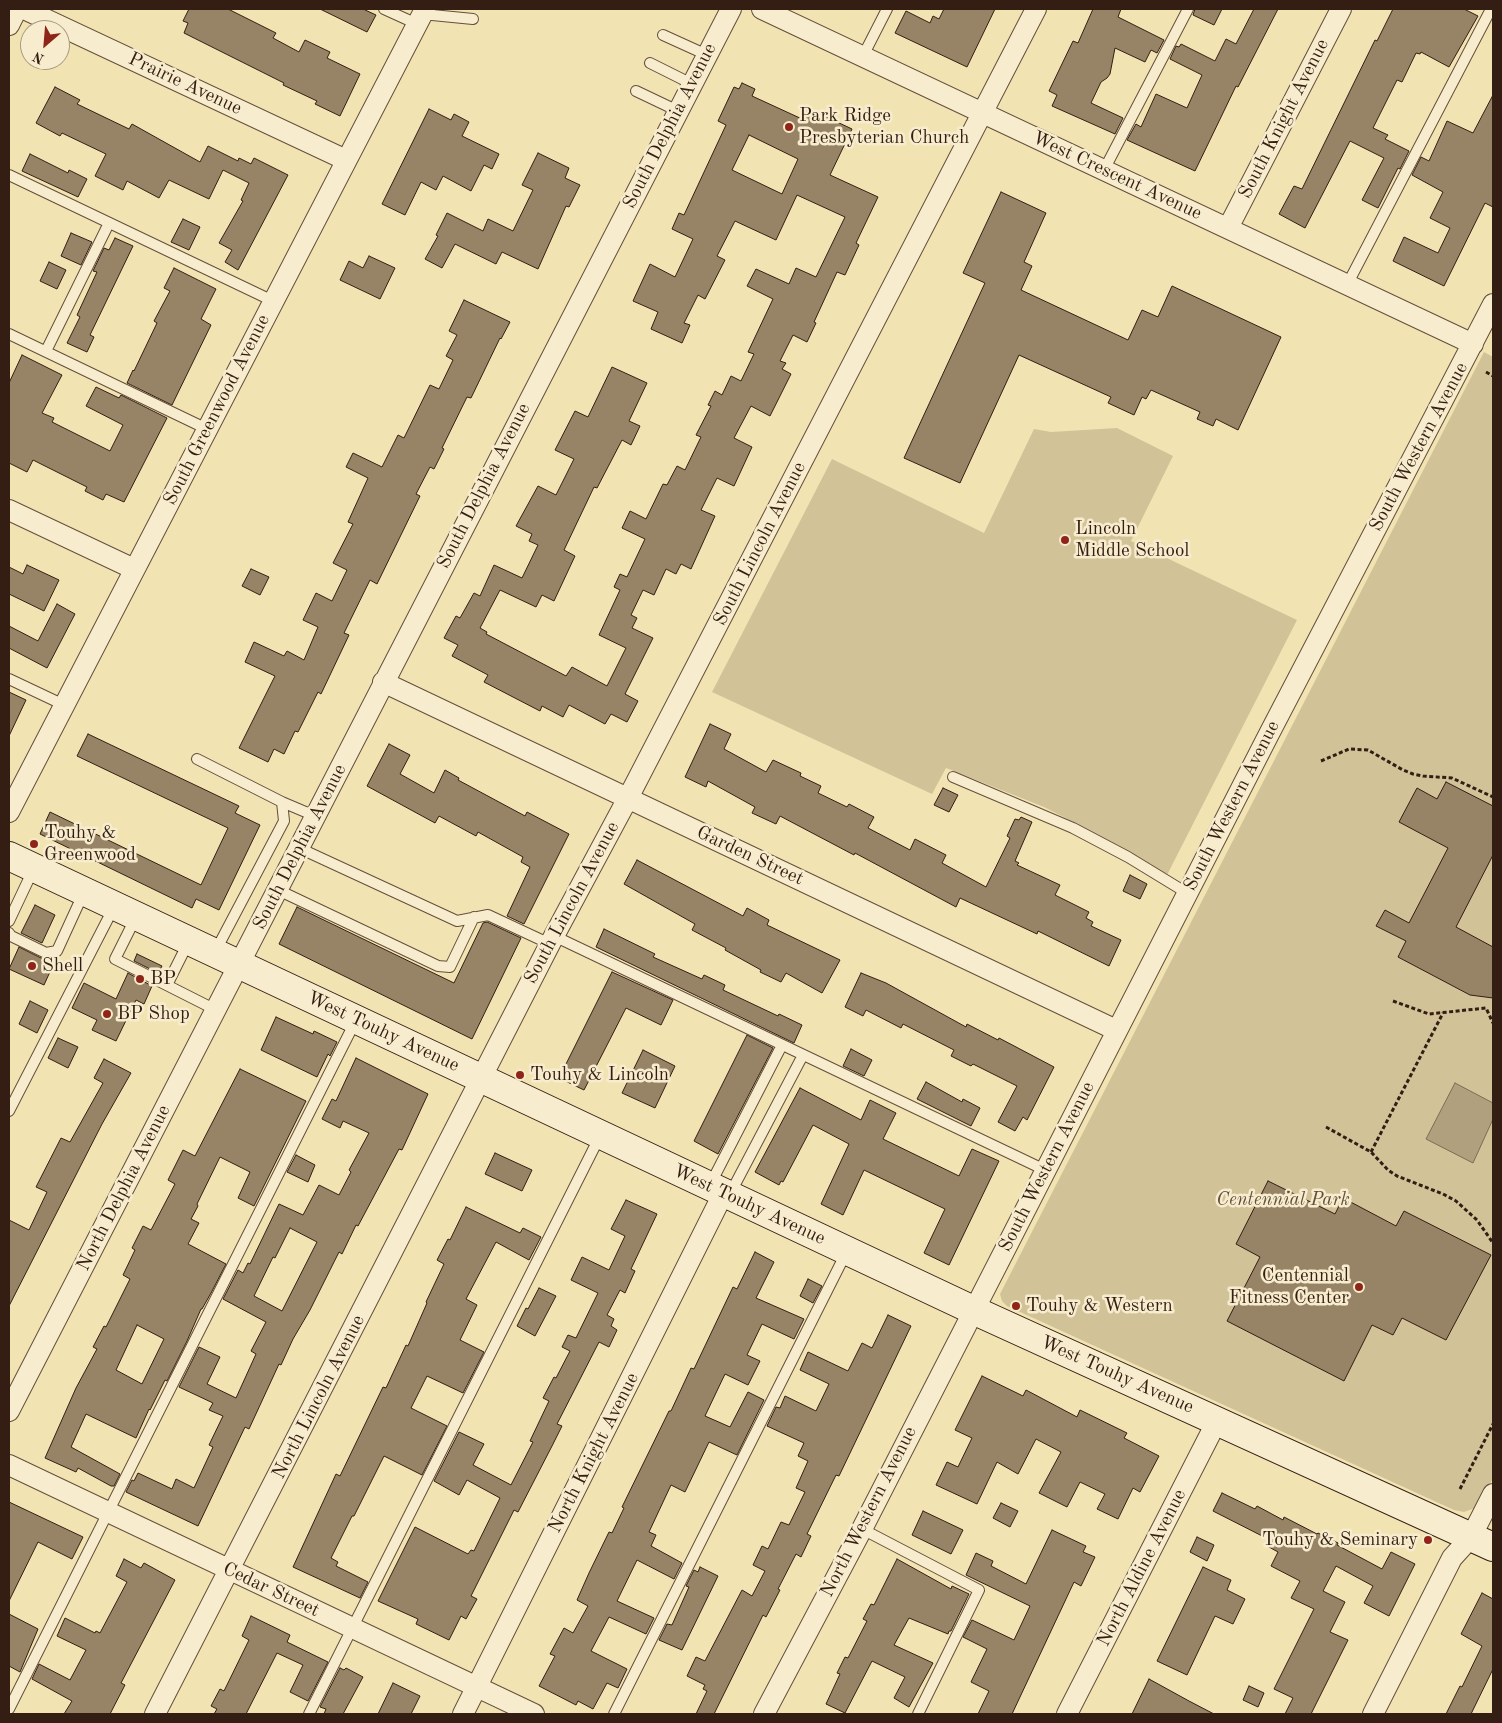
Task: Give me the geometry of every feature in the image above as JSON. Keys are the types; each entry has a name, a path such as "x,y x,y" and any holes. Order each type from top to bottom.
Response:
{"main road":[{"name":"West Touhy Avenue","path":"9,856 973,1310 1482,1542"}],"street":[{"path":"9,25 17,9"},
{"name":"Prairie Avenue","path":"24,9 346,160"},
{"name":"South Delphia Avenue","path":"240,965 383,682 731,9"},
{"name":"West Crescent Avenue","path":"762,9 1473,344"},
{"name":"South Lincoln Avenue","path":"482,1078 1036,9"},
{"name":"South Knight Avenue","path":"1228,228 1341,9"},
{"name":"South Greenwood Avenue","path":"11,800 64,705 421,16"},
{"name":"South Western Avenue","path":"973,1310 1116,1030 1493,304"},
{"path":"9,510 134,570"},
{"name":"Garden Street","path":"383,682 1116,1030"},
{"name":"North Delphia Avenue","path":"9,1411 240,965"},
{"name":"North Lincoln Avenue","path":"155,1714 482,1078"},
{"name":"North Knight Avenue","path":"463,1714 721,1191"},
{"name":"North Western Avenue","path":"764,1714 862,1529 973,1310"},
{"name":"North Aldine Avenue","path":"1067,1714 1217,1421"},
{"name":"Cedar Street","path":"9,1465 534,1714"},
{"path":"1373,1714 1452,1558 1482,1542 1493,1494"}],"lane":[{"path":"384,9 421,16 472,20"},
{"path":"863,56 887,9"},
{"path":"1104,170 1188,9"},
{"path":"1347,285 1491,9"},
{"path":"663,35 707,55"},
{"path":"650,63 692,84"},
{"path":"636,91 678,111"},
{"path":"9,175 274,301"},
{"path":"46,351 109,223"},
{"path":"9,334 207,429"},
{"path":"9,679 64,705"},
{"path":"197,759 282,802 315,816"},
{"path":"953,777 1073,828 1128,857 1187,893"},
{"path":"215,953 284,821 282,802"},
{"path":"299,848 457,921 488,915 552,940 782,1045 1045,1170"},
{"path":"9,921 34,868"},
{"path":"278,890 438,966 450,966 474,917"},
{"path":"9,933 11,936 46,953 56,951 85,892"},
{"path":"125,911 115,959 216,1010"},
{"path":"9,1111 125,911"},
{"path":"167,985 190,941"},
{"path":"9,1709 356,1020"},
{"path":"721,1191 782,1045"},
{"path":"721,1191 803,1055"},
{"path":"309,1714 601,1135"},
{"path":"614,1714 847,1251"},
{"path":"862,1529 980,1590 918,1714"}],"path":[{"path":"1486,372 1493,376"},
{"path":"1321,761 1348,749 1368,750 1403,770 1423,776 1452,778 1493,797"},
{"path":"1393,1001 1429,1014 1486,1008 1493,1023"},
{"path":"1371,1152 1443,1013"},
{"path":"1326,1127 1371,1152 1388,1170 1397,1176 1456,1201 1477,1220 1493,1242"},
{"path":"1460,1489 1493,1424"}],"green space":[{"name":"Centennial Park","path":"1484,352 1493,357 1493,1478 1478,1507 1464,1512 1454,1510 1007,1306 1002,1301 1000,1294"},
{"path":"1117,428 1173,456 1131,541 1297,620 1167,875 1044,807 946,768 932,794 712,692 832,459 984,533 1034,429 1051,432"}],"shaded area":[{"path":"1455,1083 1493,1103 1493,1119 1473,1163 1426,1139"}],"building":[{"path":"189,9 228,9 276,33 273,38 299,52 305,40 330,52 327,58 360,74 340,116 315,104 317,101 283,85 284,83 184,33 188,23 183,21"},
{"path":"320,9 363,9 376,15 367,32"},
{"path":"944,9 995,9 967,67 895,33 906,11 930,23 933,16 939,19"},
{"path":"1093,9 1121,9 1118,17 1164,40 1157,53 1151,50 1145,62 1115,48 1110,74 1101,82 1091,103 1123,118 1115,134 1052,106 1057,95 1049,91 1073,41 1078,43"},
{"path":"1195,9 1222,9 1214,25 1193,15"},
{"path":"1254,9 1278,9 1238,87 1236,86 1195,171 1127,140 1136,124 1141,127 1156,94 1187,108 1202,75 1170,59 1176,46 1179,47 1181,44 1215,61 1226,39 1236,44"},
{"path":"1393,9 1464,9 1478,16 1449,67 1421,52 1420,54 1416,53 1402,82 1397,80 1373,128 1388,135 1385,139 1409,151 1400,169 1398,168 1378,208 1362,200 1384,158 1350,141 1305,228 1279,214 1294,186 1302,189 1375,40 1377,41"},
{"path":"742,83 755,89 752,96 802,119 807,108 852,129 830,175 878,197 856,243 859,245 845,275 837,272 807,342 793,335 780,361 786,363 782,369 791,374 770,416 751,406 734,438 752,447 734,486 717,478 701,510 715,516 691,569 681,564 676,574 666,569 654,595 643,590 631,615 637,618 632,628 653,638 625,694 638,701 627,722 611,714 605,724 569,705 563,717 542,706 540,711 484,682 488,675 452,656 458,645 444,638 456,616 460,618 474,593 480,596 494,565 522,578 538,545 529,541 532,534 516,526 538,486 556,495 574,459 555,450 575,411 588,417 612,367 647,383 629,421 640,426 631,445 622,440 597,488 594,487 564,550 575,556 554,601 542,595 536,607 500,590 480,628 487,632 486,634 566,676 572,667 607,686 626,648 599,635 620,590 614,587 620,574 627,577 645,539 622,528 630,511 646,519 663,484 667,485 677,466 685,470 701,437 696,435 711,406 708,405 715,391 722,395 731,376 741,381 754,354 748,352 773,299 747,286 756,269 789,284 796,268 816,277 845,217 797,195 776,240 735,221 717,256 725,260 705,299 698,295 684,323 690,325 682,343 651,329 658,312 633,301 650,264 675,277 693,239 672,229 679,213 684,215 726,125 718,121 734,87 739,89","holes":["749,135 798,159 782,194 732,170"]},
{"path":"55,87 80,100 77,104 129,129 132,124 200,162 208,146 238,161 239,158 251,164 254,158 288,175 238,270 225,262 232,250 219,243 243,201 241,200 249,183 223,170 209,199 169,180 159,198 127,181 123,190 95,176 106,154 62,133 60,136 36,123"},
{"path":"1493,95 1493,207 1485,203 1444,286 1393,261 1404,237 1438,253 1450,228 1430,218 1443,192 1412,175 1421,157 1429,161 1447,121 1473,133"},
{"path":"429,109 451,120 454,114 469,122 462,136 499,154 492,169 484,165 471,191 443,176 436,190 421,182 405,215 382,204"},
{"path":"538,153 569,168 565,178 580,185 569,207 566,206 538,269 502,252 496,264 455,244 442,268 425,259 438,236 436,235 447,213 483,231 488,219 513,231 533,190 522,185"},
{"path":"30,154 68,173 69,170 87,179 78,197 22,171"},
{"path":"1001,192 1046,213 1024,262 1032,266 1021,290 1128,340 1142,310 1158,317 1172,286 1281,337 1238,430 1216,419 1213,426 1197,419 1200,412 1151,390 1146,399 1142,397 1134,415 1108,403 1111,397 1019,355 960,483 904,458 985,283 963,273"},
{"path":"183,219 200,227 189,250 171,242"},
{"path":"71,233 92,242 81,265 61,256"},
{"path":"115,238 133,246 90,335 94,337 87,352 67,343 80,317 77,315 97,272 93,271 104,248 109,250"},
{"path":"369,256 395,268 380,299 340,280 349,261 363,268"},
{"path":"49,262 66,270 57,289 40,281"},
{"path":"174,268 216,289 201,319 211,325 172,405 127,383 157,323 154,321 170,291 164,288"},
{"path":"464,300 510,322 500,338 471,398 467,397 434,469 430,467 416,494 420,496 377,584 370,580 344,633 349,635 321,694 318,692 298,732 295,731 284,754 274,749 268,762 239,748 275,676 245,662 254,642 284,656 287,651 304,660 318,627 303,620 316,593 332,601 347,570 333,563 353,524 348,522 368,478 346,467 353,453 382,467 398,435 404,438 430,385 439,389 453,360 446,356 457,335 449,331"},
{"path":"22,355 62,375 42,413 54,418 52,422 110,451 123,425 86,406 96,387 119,398 121,395 167,418 124,502 106,494 103,500 85,491 87,487 33,460 27,472 9,463 9,383"},
{"path":"27,565 59,580 44,611 9,594 9,567 23,574"},
{"path":"251,569 269,577 260,595 242,586"},
{"path":"57,604 75,614 47,668 9,648 9,626 38,641"},
{"path":"9,692 26,700 9,736"},
{"path":"710,724 731,734 724,749 766,772 773,760 801,773 800,776 821,786 818,793 847,807 849,804 874,817 868,828 910,850 915,839 946,855 942,863 986,887 1010,838 1007,836 1015,819 1019,820 1021,817 1032,822 1015,861 1019,863 1017,865 1060,885 1055,895 1089,912 1086,918 1093,922 1091,926 1121,940 1109,966 1038,931 1037,934 960,898 956,907 855,853 854,855 780,816 776,824 752,813 755,807 708,781 706,787 685,777"},
{"path":"88,734 239,806 235,813 260,825 219,910 196,899 192,908 40,834 50,812 201,885 228,828 77,756"},
{"path":"389,744 410,755 400,774 434,793 445,770 459,778 458,780 525,816 527,812 569,834 524,924 507,916 530,867 521,862 523,857 478,832 476,836 439,816 435,823 367,786"},
{"path":"1446,782 1493,806 1493,855 1456,927 1493,947 1493,998 1470,995 1398,957 1406,941 1376,926 1385,910 1409,923 1448,848 1399,822 1417,788 1437,799"},
{"path":"943,788 958,795 949,812 934,805"},
{"path":"637,860 743,916 747,908 769,920 767,925 840,960 822,993 786,973 781,982 760,972 761,970 725,950 726,948 692,930 695,924 624,884"},
{"path":"1130,875 1147,884 1140,899 1123,891"},
{"name":"Shell","path":"35,905 55,915 42,943 21,933"},
{"path":"297,907 454,983 483,923 487,922 521,938 472,1039 279,944"},
{"path":"604,929 655,954 653,957 702,979 704,975 725,985 723,990 802,1025 794,1043 596,947"},
{"name":"Shell","path":"19,947 54,963 44,985 9,969"},
{"path":"137,954 162,966 158,973 134,961"},
{"path":"612,972 673,1000 661,1025 626,1008 584,1090 559,1078"},
{"name":"BP Shop","path":"128,973 152,986 144,1004 136,1000 116,1041 92,1030 97,1020 72,1008 84,983 116,999"},
{"path":"861,973 886,983 966,1027 967,1024 998,1040 999,1038 1054,1067 1027,1120 1023,1117 1015,1131 998,1122 1017,1086 973,1064 971,1066 951,1056 954,1050 903,1024 901,1028 866,1010 863,1016 845,1007"},
{"path":"30,1001 48,1010 37,1033 19,1024"},
{"path":"276,1017 313,1034 314,1031 337,1042 330,1056 328,1054 317,1077 261,1050"},
{"path":"747,1035 773,1048 718,1154 694,1141"},
{"path":"58,1038 78,1047 68,1068 48,1058"},
{"path":"851,1049 872,1060 864,1076 843,1066"},
{"path":"643,1050 675,1066 655,1108 622,1093"},
{"path":"356,1058 428,1094 402,1150 399,1149 358,1226 356,1225 342,1254 339,1252 281,1365 279,1364 249,1429 245,1427 198,1526 126,1492 138,1473 172,1489 176,1479 194,1488 213,1447 209,1445 223,1416 209,1410 213,1403 179,1387 199,1347 220,1357 207,1384 236,1398 256,1354 251,1351 266,1322 223,1299 238,1270 243,1273 248,1263 250,1264 279,1204 303,1215 319,1185 339,1195 351,1172 349,1170 369,1133 343,1121 340,1128 322,1119 332,1099 336,1101","holes":["290,1228 317,1242 282,1311 254,1296"]},
{"path":"104,1059 131,1073 102,1124 9,1306 9,1220 29,1230 47,1192 36,1187 61,1138 70,1142 103,1083 94,1078"},
{"path":"240,1069 306,1101 254,1206 238,1198 250,1172 220,1157 191,1219 199,1223 188,1244 226,1264 201,1309 167,1381 165,1380 149,1409 136,1438 86,1414 71,1447 120,1474 114,1486 111,1486 78,1468 76,1472 45,1458 76,1388 97,1349 93,1347 104,1326 106,1327 130,1279 123,1275 135,1250 132,1248 143,1226 151,1230 175,1184 168,1180 183,1150 195,1156","holes":["137,1325 164,1339 142,1384 116,1370"]},
{"path":"926,1082 962,1102 963,1099 980,1108 971,1126 917,1099"},
{"path":"800,1088 861,1120 870,1100 896,1113 883,1139 959,1176 972,1149 999,1161 949,1265 924,1253 945,1209 864,1170 843,1215 821,1204 849,1144 813,1125 783,1182 781,1181 779,1185 755,1172"},
{"path":"495,1153 532,1170 522,1191 485,1174"},
{"path":"296,1155 315,1165 308,1182 287,1172"},
{"name":"Centennial Fitness Center","path":"1268,1181 1335,1214 1343,1198 1396,1226 1404,1211 1491,1255 1446,1340 1402,1318 1393,1335 1372,1325 1344,1381 1227,1321 1260,1257 1236,1244"},
{"path":"626,1200 657,1214 631,1269 635,1271 625,1293 620,1290 607,1315 614,1319 611,1326 617,1330 609,1347 599,1342 557,1424 562,1426 552,1446 518,1512 514,1510 471,1596 477,1599 466,1619 461,1616 449,1640 416,1624 418,1619 378,1601 415,1527 468,1554 471,1550 474,1551 500,1498 467,1480 459,1495 434,1481 459,1432 484,1444 473,1465 511,1485 533,1442 530,1441 549,1401 543,1398 570,1351 562,1347 568,1335 576,1338 598,1293 571,1280 582,1257 609,1270 625,1236 611,1229"},
{"path":"466,1207 520,1233 523,1228 541,1237 529,1260 496,1242 466,1299 477,1305 460,1340 484,1352 463,1393 427,1376 411,1408 447,1426 422,1475 384,1456 354,1516 352,1516 331,1558 338,1562 336,1566 368,1582 360,1598 293,1567 336,1474 340,1476 383,1387 386,1388 406,1345 408,1346 444,1264 437,1260 448,1239 450,1240"},
{"path":"755,1252 774,1262 756,1298 804,1319 794,1339 762,1324 747,1355 760,1361 748,1385 725,1374 705,1416 730,1427 748,1392 764,1400 737,1455 709,1442 685,1492 671,1485 649,1532 656,1535 651,1546 682,1563 674,1579 637,1560 617,1601 654,1618 646,1634 609,1617 591,1651 627,1669 618,1688 607,1683 593,1709 578,1701 576,1705 539,1686 555,1656 550,1654 564,1628 573,1633 588,1606 577,1600 589,1573 609,1532 612,1533 624,1508 622,1507 691,1368 694,1369 733,1287 737,1289"},
{"path":"808,1279 822,1286 813,1303 800,1296"},
{"path":"539,1288 556,1296 535,1336 517,1326"},
{"path":"888,1315 911,1326 839,1476 836,1475 807,1534 811,1536 801,1557 796,1554 778,1589 780,1590 766,1617 763,1615 714,1714 696,1714 707,1691 703,1689 705,1685 687,1676 696,1657 705,1661 742,1590 752,1596 765,1571 753,1565 762,1546 768,1549 781,1522 789,1525 805,1492 796,1488 808,1461 798,1456 804,1443 767,1426 776,1407 780,1408 785,1396 816,1411 829,1384 800,1370 808,1352 848,1371 862,1343 872,1348"},
{"path":"982,1376 1023,1396 1026,1390 1077,1417 1080,1410 1127,1433 1124,1438 1159,1456 1140,1492 1133,1488 1118,1519 1097,1509 1105,1494 1080,1482 1067,1507 1039,1493 1061,1452 1036,1439 1018,1474 997,1462 977,1504 936,1485 947,1462 958,1467 972,1438 955,1430"},
{"path":"1222,1493 1255,1509 1257,1506 1283,1520 1284,1517 1318,1533 1382,1569 1391,1552 1415,1564 1389,1616 1364,1603 1373,1586 1336,1566 1323,1591 1345,1602 1330,1632 1348,1640 1311,1714 1285,1714 1293,1698 1274,1689 1314,1609 1291,1598 1300,1581 1271,1566 1278,1552 1269,1547 1272,1541 1213,1511"},
{"path":"9,1502 83,1537 72,1559 38,1542 9,1601"},
{"path":"1001,1503 1018,1511 1010,1527 993,1518"},
{"path":"923,1511 963,1530 951,1554 912,1535"},
{"path":"1052,1530 1086,1546 1083,1552 1095,1557 1081,1586 1074,1582 1012,1714 978,1714 989,1691 971,1682 987,1649 963,1637 972,1620 1014,1640 1030,1606 966,1575 976,1553 993,1561 991,1566 1026,1584"},
{"path":"1197,1537 1214,1545 1207,1561 1190,1552"},
{"path":"124,1559 141,1568 144,1563 175,1580 121,1683 125,1685 110,1714 64,1714 72,1701 32,1679 39,1664 70,1680 86,1650 57,1636 65,1618 95,1633 96,1631 100,1633 127,1582 116,1576"},
{"path":"897,1559 951,1589 952,1586 969,1594 948,1634 909,1618 894,1645 933,1663 909,1707 894,1698 905,1677 872,1661 845,1713 826,1704 840,1674 837,1673 845,1657 848,1658 867,1621 863,1619 871,1604 874,1605"},
{"path":"700,1567 718,1576 682,1650 659,1640 667,1624 672,1625 689,1587 686,1586 694,1570 698,1572"},
{"path":"1203,1567 1231,1580 1227,1590 1245,1599 1233,1624 1215,1616 1187,1675 1157,1661"},
{"path":"1482,1593 1493,1599 1493,1669 1471,1714 1446,1714 1460,1686 1462,1687 1482,1646 1461,1634"},
{"path":"9,1614 38,1629 20,1672 9,1666"},
{"path":"251,1616 290,1635 287,1642 328,1662 308,1701 290,1692 303,1665 277,1653 246,1714 214,1714 217,1709 211,1706 220,1689 224,1691 249,1640 242,1636"},
{"path":"340,1668 344,1670 346,1668 363,1677 343,1714 324,1714 326,1709 320,1707"},
{"path":"1149,1679 1189,1701 1214,1714 1132,1714"},
{"path":"393,1683 420,1696 411,1714 378,1714"},
{"path":"1249,1686 1264,1693 1258,1707 1243,1700"}],"place":[{"name":"Park Ridge Presbyterian Church","path":"789,127"},
{"name":"Lincoln Middle School","path":"1065,540"},
{"name":"Touhy & Greenwood","path":"34,844"},
{"name":"Shell","path":"32,966"},
{"name":"BP","path":"140,979"},
{"name":"BP Shop","path":"107,1014"},
{"name":"Touhy & Lincoln","path":"520,1075"},
{"name":"Centennial Fitness Center","path":"1359,1287"},
{"name":"Touhy & Western","path":"1016,1306"},
{"name":"Touhy & Seminary","path":"1428,1540"}]}
